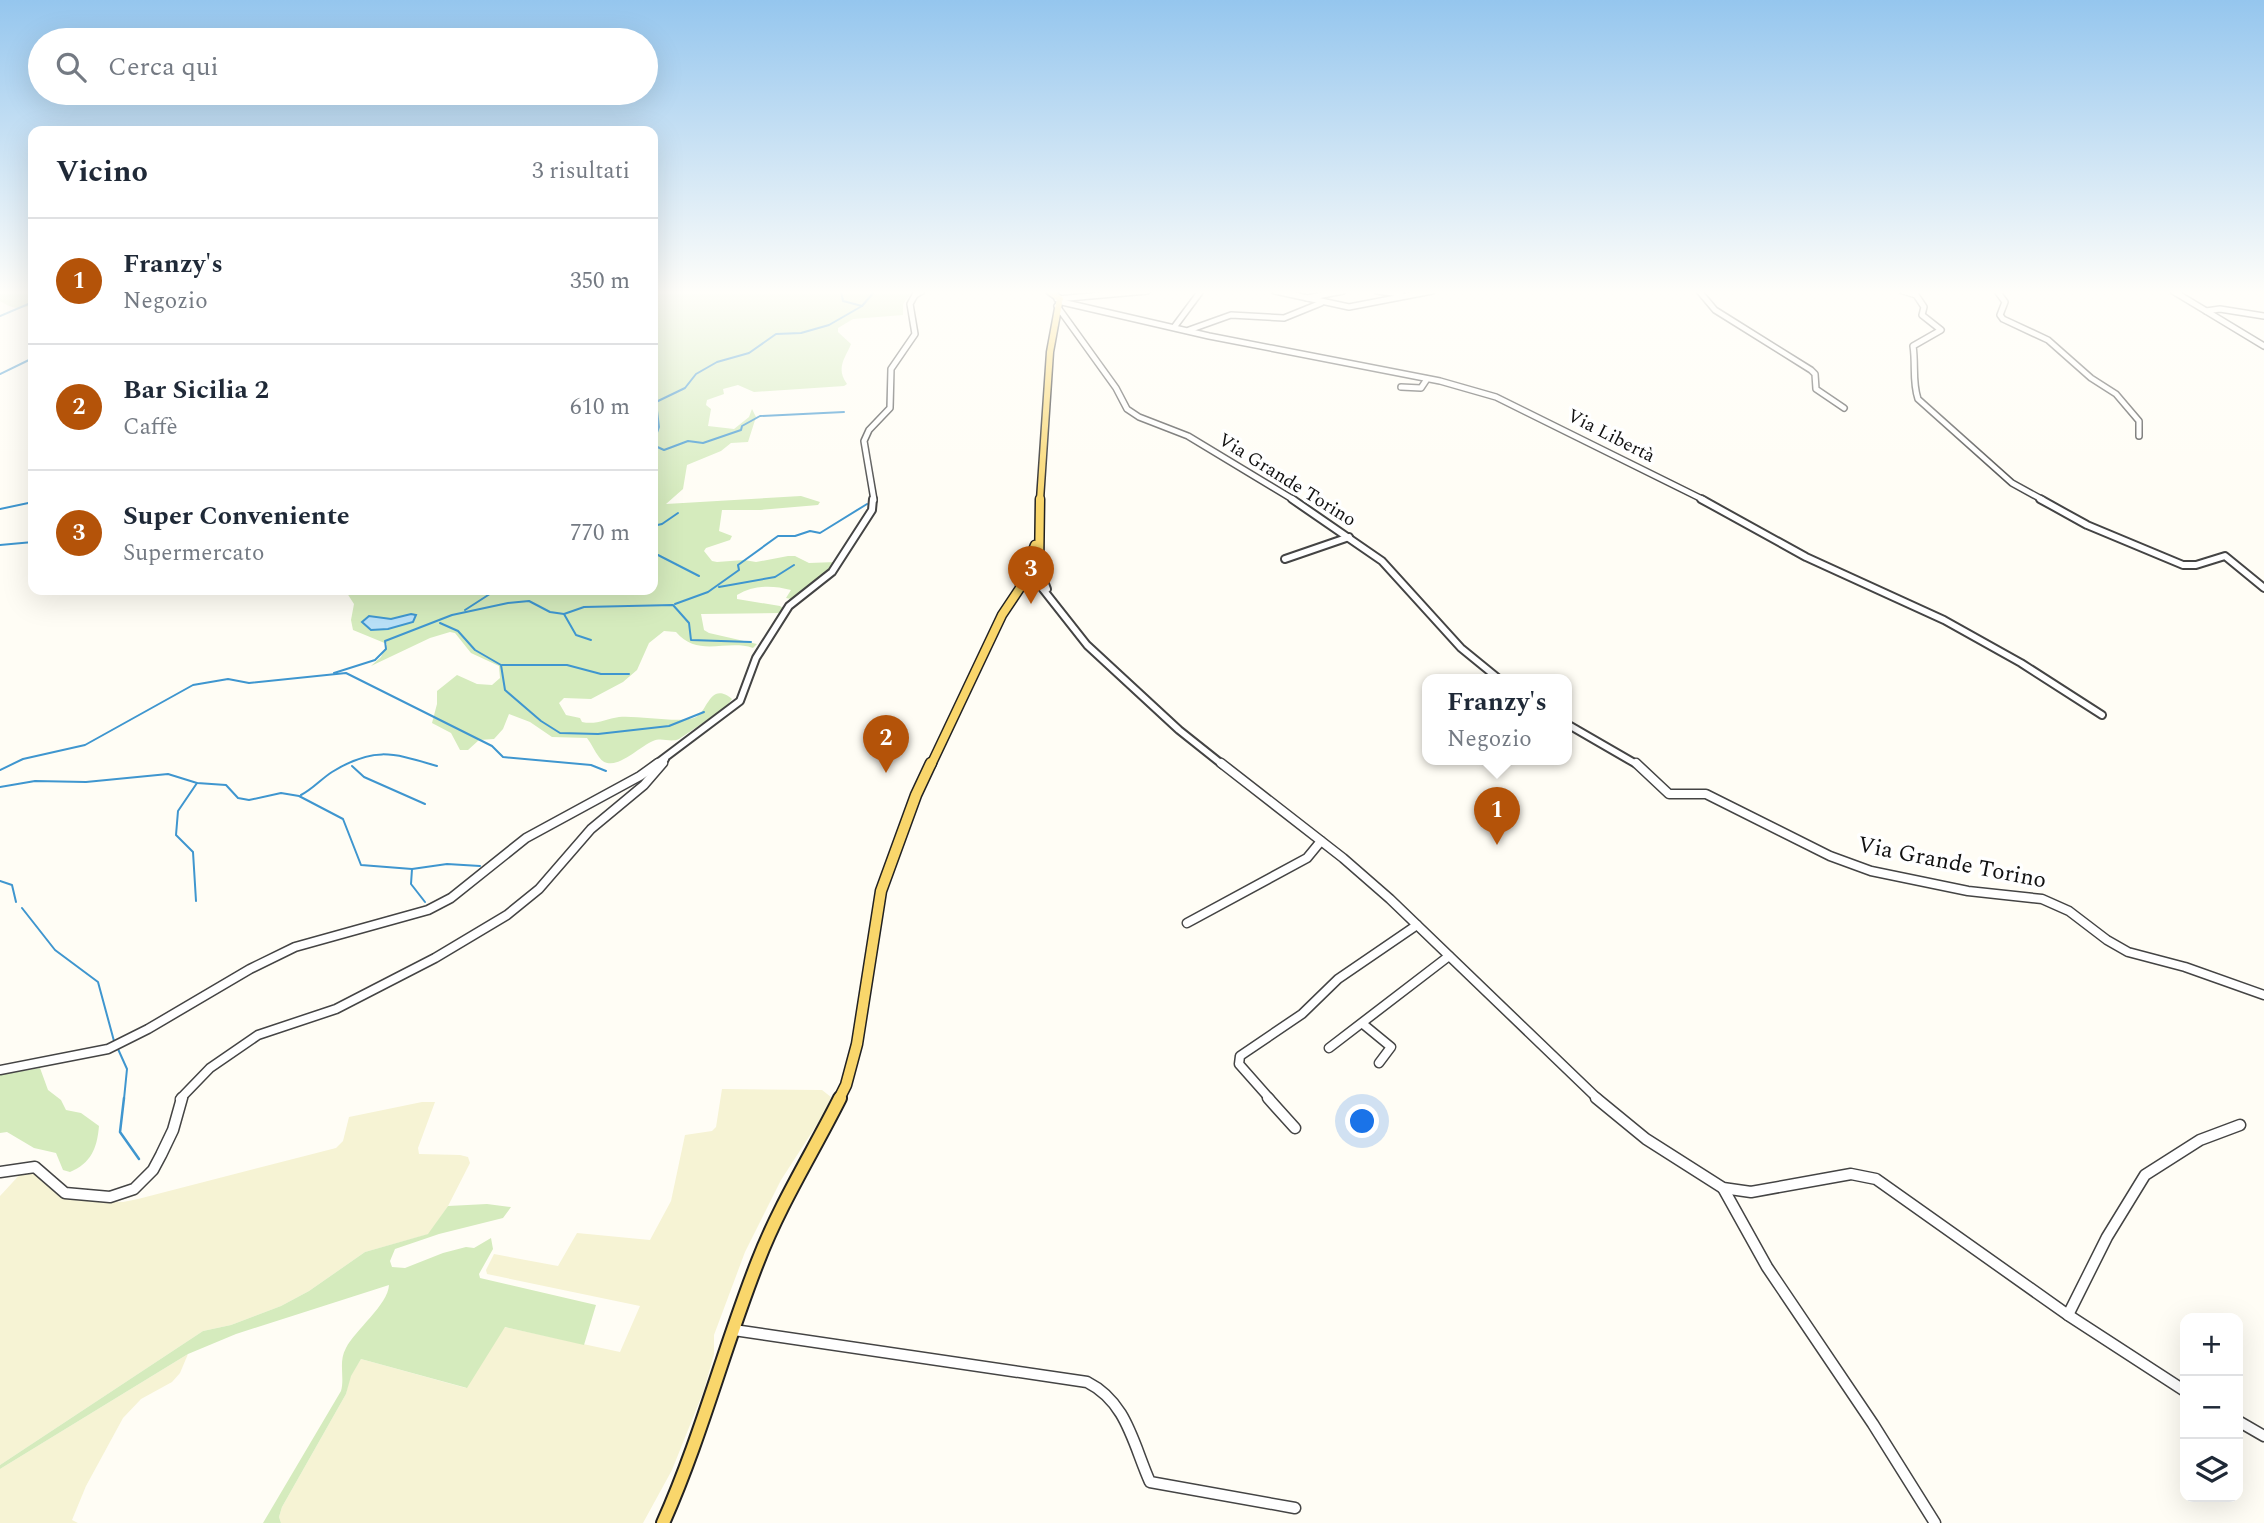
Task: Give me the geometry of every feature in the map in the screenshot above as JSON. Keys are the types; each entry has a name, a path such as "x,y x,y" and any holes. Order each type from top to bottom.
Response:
{"main road":[{"path":"663,1523 682,1480 758,1260 783,1205 809,1161 846,1085 857,1044 881,891 912,807 976,667 1017,592 1034,573 1049,362"}],"street":[{"path":"0,1070 108,1049 295,947 428,910 451,898 526,838 625,786 740,701 756,658 789,606 832,572 872,510 874,502 864,441 869,430 890,408 891,369 896,362"},
{"name":"Via Grande Torino","path":"1097,362 1131,413 1197,441 1284,493 1382,561 1461,648 1493,674"},
{"name":"Via Libertà","path":"1344,362 1496,397 1710,503 1806,557 1944,620 2021,663 2068,696 2102,715"},
{"path":"1798,362 1815,374 1816,389 1844,408"},
{"path":"1916,362 1913,384 1918,399 2012,483 2087,525 2183,565 2196,566 2219,555 2225,556 2264,588"},
{"path":"2073,362 2116,394 2139,421 2139,436"},
{"path":"1401,387 1421,388 1427,379"},
{"path":"1285,559 1349,537"},
{"path":"1034,573 1087,645 1179,730 1321,841 1417,925 1606,1107 1656,1146 1723,1188 1751,1192 1852,1174 1867,1175 1882,1182 2068,1315 2180,1388"},
{"name":"Via Grande Torino","path":"1572,727 1627,756 1668,794 1706,794 1808,847 1871,871 1968,891 2042,900 2069,911 2107,940 2128,952 2185,967 2264,995"},
{"path":"0,1172 35,1167 65,1194 105,1197 129,1194 152,1173 175,1124 180,1099 205,1074 259,1034 336,1009 463,941 519,905 549,880 596,824 646,783 667,755"},
{"path":"1187,923 1307,858 1321,841"},
{"path":"1295,1128 1239,1064 1240,1056 1302,1014 1338,979 1417,925"},
{"path":"1329,1048 1449,956"},
{"path":"1363,1024 1391,1047 1379,1063"},
{"path":"2068,1315 2107,1237 2145,1175 2200,1140 2239,1125"},
{"path":"1723,1188 1740,1225 1785,1296 1854,1394 1935,1523"},
{"path":"734,1330 1087,1382 1112,1397 1123,1415 1150,1482 1295,1508"},
{"path":"2243,1424 2264,1436"}],"shaded area":[{"path":"722,1089 822,1090 831,1097 825,1112 781,1180 745,1252 714,1335 714,1354 704,1390 672,1470 643,1523 281,1523 279,1517 282,1507 346,1394 350,1376 361,1359 466,1388 504,1327 620,1352 640,1306 487,1274 486,1270 494,1254 558,1266 577,1233 650,1240 671,1201 685,1135 712,1131 716,1127"},
{"path":"422,1102 435,1102 418,1148 419,1154 460,1155 468,1157 470,1163 448,1206 429,1234 365,1252 309,1291 281,1306 231,1325 203,1331 0,1465 0,1196 24,1170 36,1170 66,1199 123,1202 336,1148 343,1141 349,1117"},
{"path":"188,1354 180,1373 172,1382 141,1399 123,1418 86,1486 72,1520 78,1523 0,1523 0,1469"}],"green space":[{"path":"658,362 843,362 842,373 847,384 844,386 754,392 738,385 723,389 724,394 707,400 706,405 711,409 708,426 734,429 749,417 752,409 756,417 748,442 731,443 721,451 687,465 683,489 666,504 801,496 820,502 818,505 760,510 722,510 719,531 732,536 730,540 704,551 712,561 717,562 756,562 795,556 809,563 836,562 831,571 795,600 786,598 791,590 777,587 757,588 737,595 737,599 780,606 784,609 781,613 701,614 704,630 757,644 753,648 733,645 703,646 685,640 676,632 664,631 649,643 637,670 623,682 591,699 564,698 559,703 566,715 592,723 619,717 690,719 700,714 714,695 725,694 732,699 725,708 679,739 653,741 618,762 604,762 587,738 552,737 530,722 509,714 503,729 494,739 479,740 468,750 460,750 451,733 432,723 437,691 457,675 477,684 492,685 500,678 499,666 471,653 455,633 450,632 430,638 371,666 381,657 387,644 353,630 351,620 354,604 348,595 658,595"},
{"path":"40,1068 48,1090 61,1100 66,1110 81,1113 99,1126 92,1154 88,1160 70,1172 63,1170 56,1153 34,1148 7,1132 0,1133 0,1075"},
{"path":"487,1204 511,1207 503,1218 439,1234 395,1249 390,1261 392,1267 405,1268 443,1253 466,1247 474,1248 491,1238 493,1249 479,1274 480,1278 596,1305 584,1345 505,1327 467,1388 361,1359 351,1376 346,1394 282,1507 279,1517 281,1523 263,1523 341,1391 342,1359 346,1348 383,1301 389,1285 236,1334 188,1354 0,1469 0,1465 203,1331 231,1325 281,1306 309,1291 365,1252 428,1234 448,1206"}],"water":[{"path":"416,615 413,622 388,629 371,630 362,622 369,616 391,619"}],"waterway":[{"path":"0,374 25,362"},
{"path":"658,401 685,388 696,374 717,362"},
{"path":"658,447 664,450 688,441 703,443 741,430 742,426 760,416 844,412"},
{"path":"658,419 658,430"},
{"path":"0,509 28,503"},
{"path":"675,604 708,592 739,570 738,565 778,536 795,536 810,531 820,533 867,504"},
{"path":"658,525 678,513"},
{"path":"0,545 28,542"},
{"path":"658,555 699,576"},
{"path":"719,587 775,577 794,565"},
{"path":"465,610 488,595"},
{"path":"334,673 375,660 386,649 385,641 452,615 529,601 550,612 564,614"},
{"path":"564,614 584,607 673,605 689,623 691,640 751,642"},
{"path":"564,614 576,635 591,640"},
{"path":"440,623 458,631 475,650 501,665 505,690 541,721 560,733 598,734 669,726 704,712"},
{"path":"502,665 567,665 601,674 629,674"},
{"path":"0,770 23,759 85,745 193,685 228,679 249,683 346,673 492,746 503,757 591,765 606,771"},
{"path":"301,795 332,772 372,755 396,755 437,766"},
{"path":"352,766 364,777 425,804"},
{"path":"0,787 35,781 86,782 168,774 197,783"},
{"path":"196,901 193,852 176,835 178,811 197,783"},
{"path":"197,783 226,785 238,798 249,800 281,793 299,796 343,819 361,865 412,869"},
{"path":"412,869 447,864 480,866"},
{"path":"412,869 411,884 425,902"},
{"path":"0,881 12,885 16,902"},
{"path":"22,908 55,950 98,982 114,1041"},
{"path":"118,1049 127,1069 124,1099"},
{"path":"124,1098 120,1132 139,1159"}],"place":[{"name":"Super Conveniente","path":"1031,604"},
{"name":"Bar Sicilia 2","path":"886,773"},
{"name":"Franzy's","path":"1497,845"}]}
